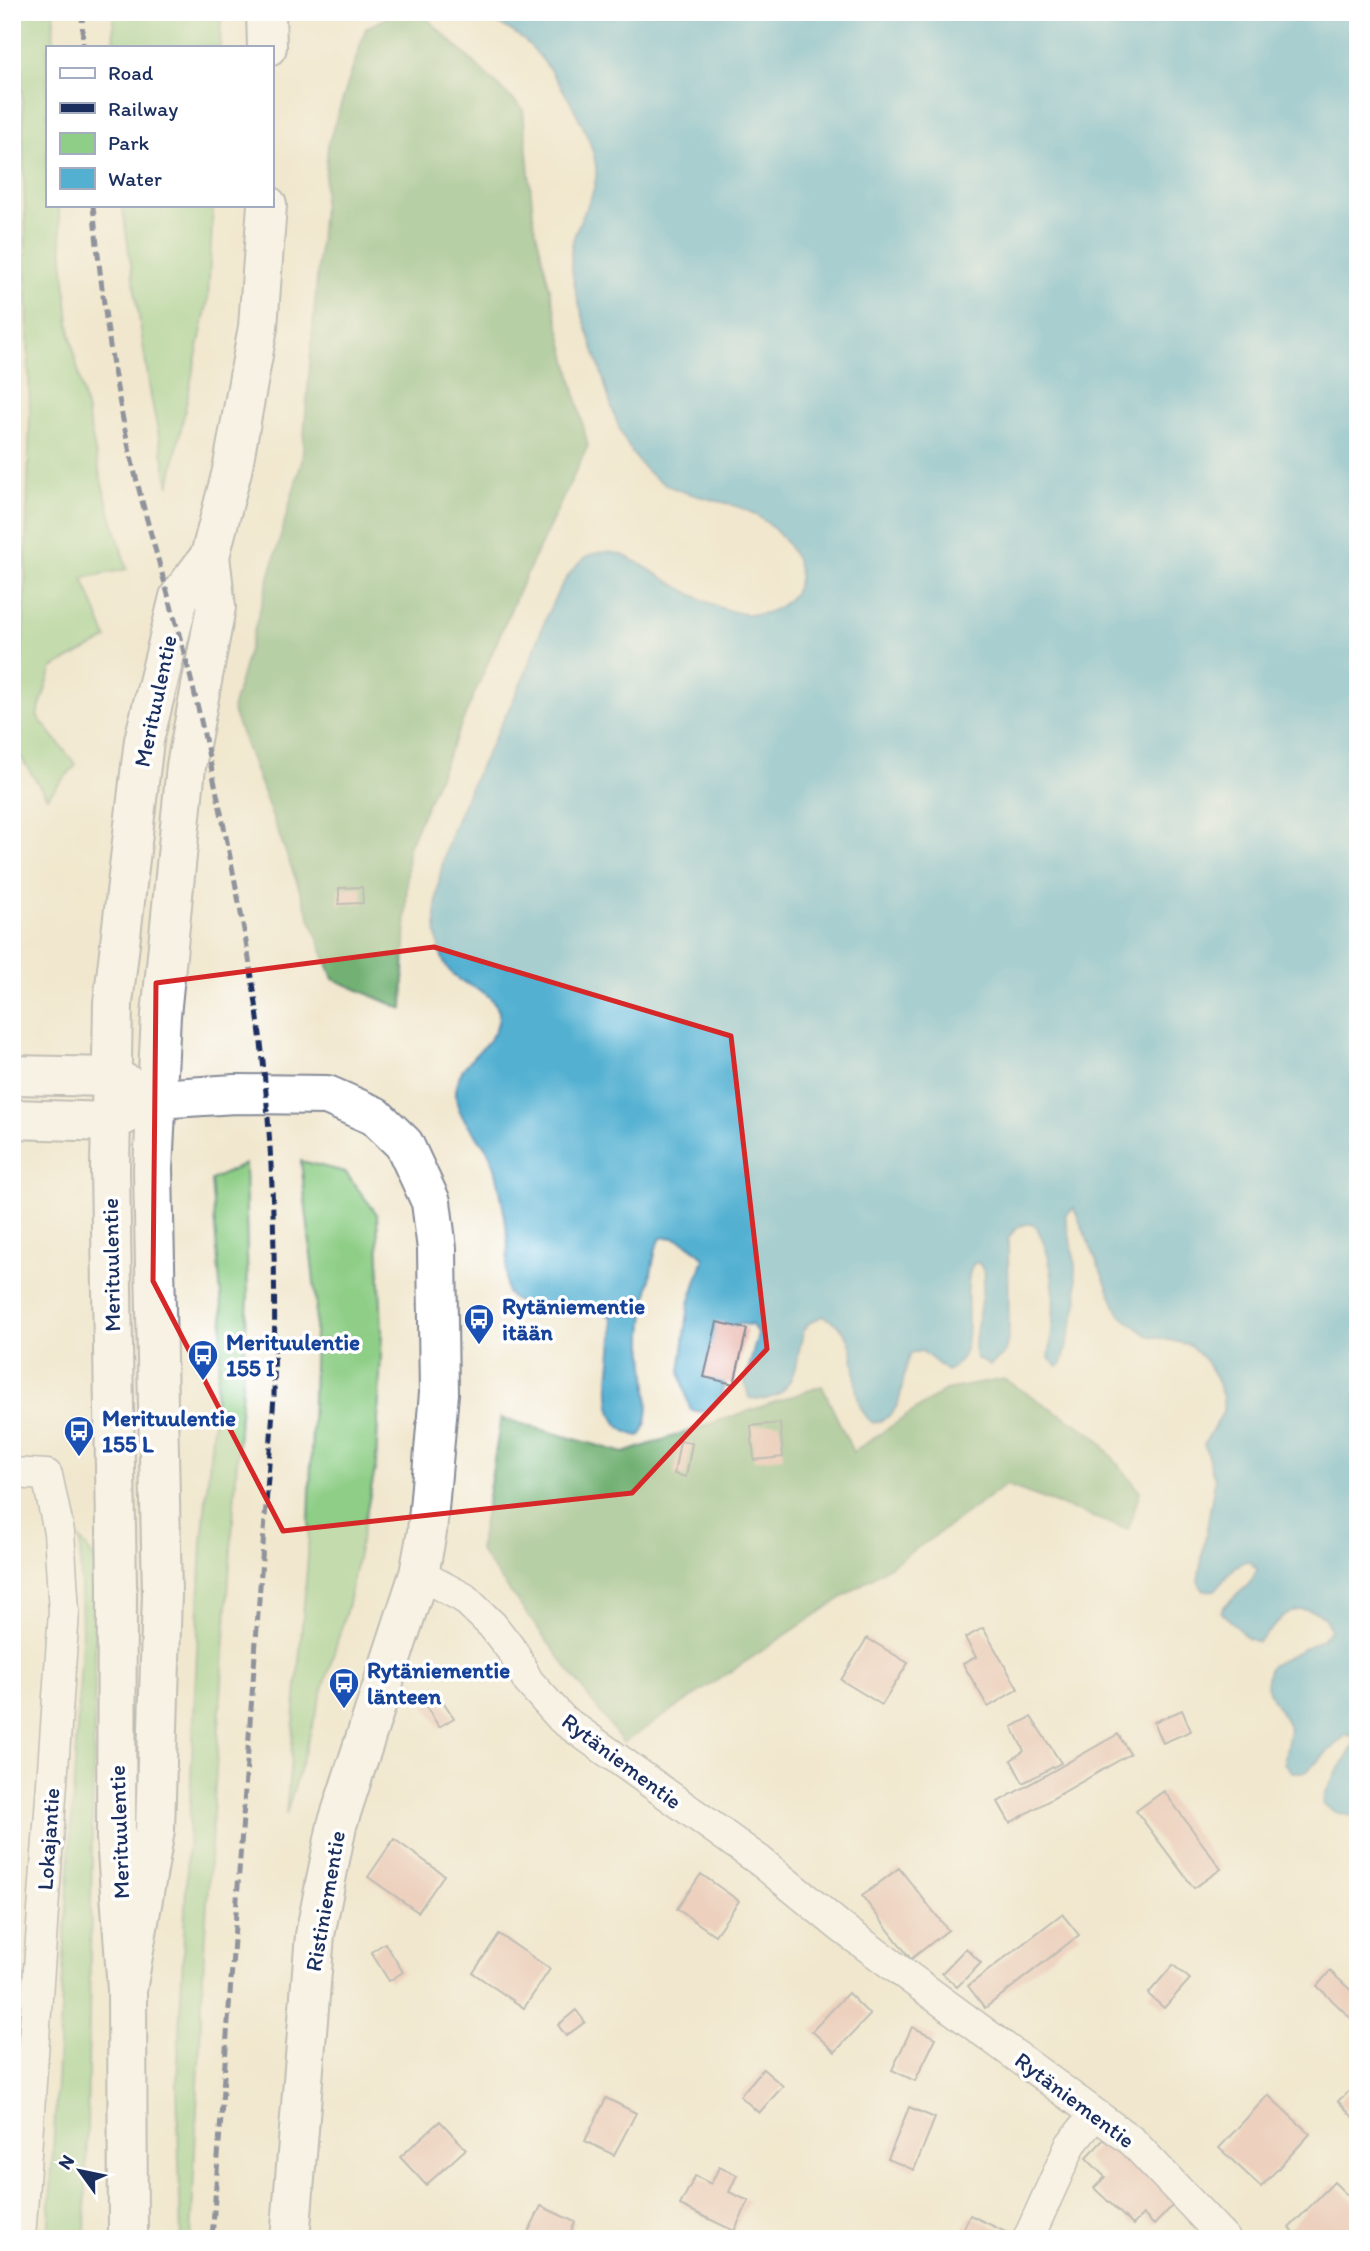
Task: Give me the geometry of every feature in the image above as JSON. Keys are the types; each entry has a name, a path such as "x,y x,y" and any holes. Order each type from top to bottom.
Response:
{"main road":[{"path":"266,12 267,46"},
{"name":"Merituulentie","path":"127,1990 155,1830 162,1594 153,1192 161,1015 186,766 215,607 210,556 232,471 258,327 267,206"},
{"name":"Merituulentie","path":"128,2239 127,1990 116,1838 111,1122 113,1003 144,740 179,597 210,556"},
{"path":"12,1075 112,1077 156,1099"},
{"path":"12,1119 111,1122 156,1099 235,1094 327,1095 375,1116 404,1144 431,1202 437,1249 439,1393 427,1532 419,1574"},
{"name":"Ristiniementie","path":"290,2239 315,1935 337,1825 419,1574"}],"street":[{"name":"Lokajantie","path":"12,1473 47,1475 59,1532 64,1612 20,2239"},
{"name":"Rytäniementie","path":"419,1574 464,1598 492,1625 513,1652 528,1681 562,1719 760,1861 842,1928 1132,2141 1225,2239"},
{"path":"1028,2239 1071,2144 1095,2114"}],"highlighted area":[{"path":"434,947 731,1036 767,1349 632,1493 283,1531 153,1281 156,983"}],"green space":[{"path":"20,12 54,12 53,46 46,46 46,206 58,206 70,333 102,484 127,569 83,578 107,639 52,668 37,716 76,765 47,797 14,747 24,625 30,415"},
{"path":"113,12 221,12 220,46 114,46"},
{"path":"398,12 420,12 523,109 534,223 588,446 520,588 408,848 403,1009 333,979 232,709 302,460 328,144 366,28"},
{"path":"122,206 213,206 208,300 169,486 151,397"},
{"path":"301,1161 345,1172 377,1214 382,1331 376,1465 347,1608 286,1815 308,1557 316,1301"},
{"path":"245,1164 248,1298 205,1933 191,2239 181,2239 177,2084 202,1542 223,1319 211,1180"},
{"path":"1004,1379 1094,1435 1140,1491 1128,1530 1006,1485 935,1536 623,1743 479,1550 501,1418 624,1453 822,1386 853,1452 945,1390"},
{"path":"80,1539 97,1561 85,2239 48,2239 82,1641"}],"water":[{"path":"467,12 1358,12 1358,1818 1335,1812 1323,1804 1328,1787 1355,1740 1347,1734 1306,1772 1292,1772 1284,1763 1290,1729 1272,1699 1267,1683 1271,1666 1322,1639 1330,1630 1326,1620 1316,1612 1294,1611 1281,1619 1257,1642 1247,1638 1221,1611 1254,1577 1256,1570 1251,1562 1246,1561 1236,1566 1215,1590 1203,1591 1198,1581 1215,1480 1204,1444 1223,1412 1223,1398 1216,1378 1205,1360 1190,1345 1147,1335 1119,1314 1074,1208 1065,1215 1074,1257 1078,1300 1062,1364 1057,1367 1049,1358 1054,1307 1049,1258 1036,1226 1023,1225 1008,1239 1009,1335 1004,1355 990,1365 976,1358 974,1347 985,1273 979,1263 974,1263 969,1274 967,1337 958,1363 947,1371 922,1351 911,1353 898,1404 885,1419 873,1423 863,1412 858,1398 853,1352 848,1338 838,1326 822,1316 809,1323 804,1330 795,1367 785,1388 777,1395 765,1399 749,1398 745,1382 758,1334 752,1325 738,1324 720,1397 714,1407 704,1412 690,1409 680,1372 689,1304 704,1258 679,1240 661,1238 656,1248 643,1335 648,1402 645,1427 640,1436 623,1430 614,1418 610,1402 613,1329 611,1316 585,1310 532,1309 507,1293 507,1236 497,1178 488,1151 460,1112 456,1094 462,1070 493,1035 499,1012 483,992 463,982 445,965 439,948 436,924 437,891 443,860 465,798 522,681 560,588 585,558 599,552 620,554 700,599 744,614 764,613 782,605 795,590 799,571 789,547 766,522 737,506 689,494 659,481 646,470 630,449 614,413 583,317 572,273 574,237 591,198 596,178 590,144 572,104 535,51 511,31"}],"building":[{"path":"362,887 363,903 339,904 339,888"},
{"path":"717,1322 747,1329 734,1384 704,1377"},
{"path":"780,1423 783,1457 754,1460 751,1426"},
{"path":"680,1441 692,1443 686,1477 674,1474"},
{"path":"983,1628 1018,1689 988,1707 963,1664 976,1657 965,1638"},
{"path":"867,1638 908,1663 882,1705 841,1680"},
{"path":"440,1697 454,1718 439,1727 426,1706"},
{"path":"1182,1710 1191,1731 1163,1743 1154,1722"},
{"path":"1031,1717 1061,1763 1023,1783 1011,1760 1024,1751 1012,1727"},
{"path":"1118,1734 1130,1754 1010,1823 998,1802"},
{"path":"1164,1791 1221,1869 1194,1888 1136,1811"},
{"path":"394,1839 444,1875 418,1912 368,1877"},
{"path":"899,1868 948,1930 911,1959 862,1896"},
{"path":"701,1874 739,1901 715,1935 677,1909"},
{"path":"1062,1914 1079,1935 985,2008 968,1986"},
{"path":"499,1934 550,1969 524,2008 473,1973"},
{"path":"385,1943 403,1972 389,1981 371,1952"},
{"path":"966,1948 981,1963 957,1987 942,1973"},
{"path":"1173,1965 1190,1979 1164,2008 1148,1994"},
{"path":"1330,1971 1358,1997 1358,2025 1317,1986"},
{"path":"848,1993 870,2015 835,2052 812,2031"},
{"path":"576,2010 585,2022 566,2036 558,2025"},
{"path":"912,2027 936,2038 915,2081 892,2070"},
{"path":"763,2069 783,2086 759,2113 740,2096"},
{"path":"1358,2083 1358,2123 1338,2101"},
{"path":"1268,2095 1310,2134 1261,2187 1219,2148"},
{"path":"606,2098 636,2113 614,2155 585,2141"},
{"path":"909,2107 935,2118 914,2170 888,2159"},
{"path":"440,2121 466,2149 426,2185 400,2157"},
{"path":"1107,2136 1175,2203 1154,2225 1143,2214 1133,2225 1094,2188 1105,2177 1086,2158"},
{"path":"719,2167 737,2175 729,2192 749,2201 734,2231 680,2205 695,2176 711,2184"},
{"path":"1334,2182 1358,2206 1358,2231 1351,2239 1300,2239 1289,2228"},
{"path":"541,2206 575,2222 568,2239 525,2239"},
{"path":"970,2215 1014,2236 1013,2239 959,2239"}],"railway":[{"path":"82,12 83,46"},
{"path":"93,206 108,331 124,426 193,688 236,889 261,1040 270,1141 275,1294 274,1396 212,2239"}],"place":[{"name":"Rytäniementie itään","path":"479,1346"},
{"name":"Merituulentie 155 I","path":"203,1382"},
{"name":"Merituulentie 155 L","path":"79,1458"},
{"name":"Rytäniementie länteen","path":"344,1710"}]}
